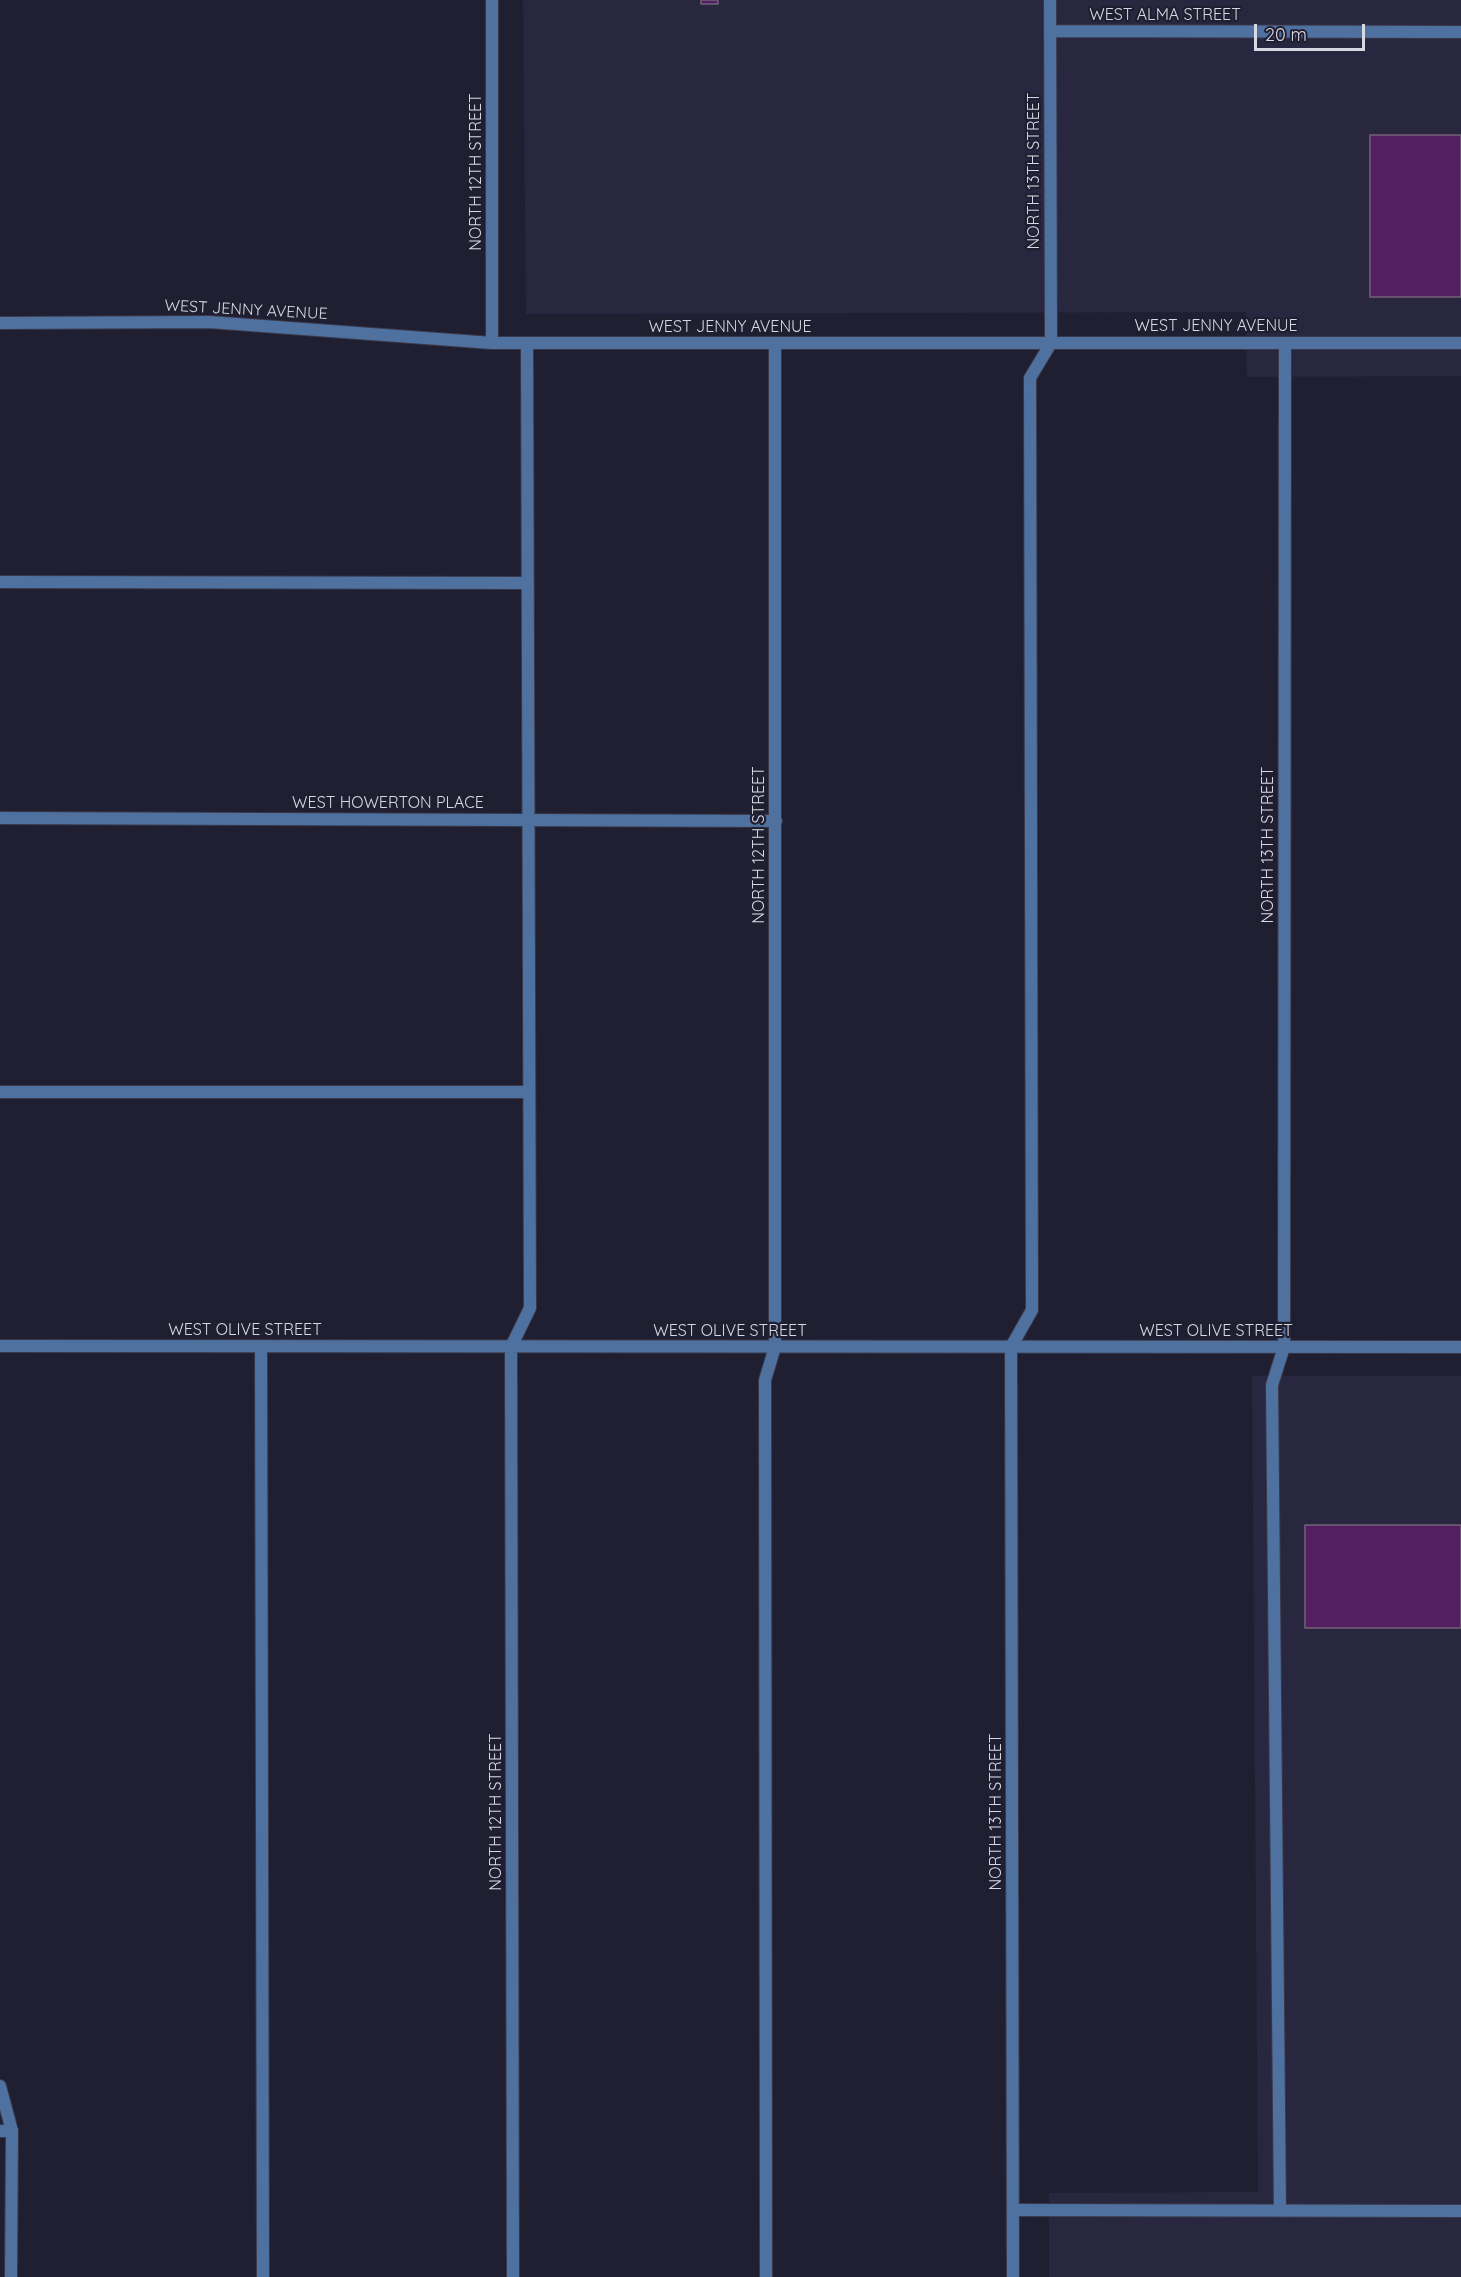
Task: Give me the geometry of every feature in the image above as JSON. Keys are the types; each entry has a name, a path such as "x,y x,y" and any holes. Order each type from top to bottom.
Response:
{"street":[{"name":"NORTH 12TH STREET","path":"492,0 492,343"},
{"name":"NORTH 13TH STREET","path":"1050,0 1051,343"},
{"name":"WEST ALMA STREET","path":"1050,31 1461,32"},
{"name":"WEST JENNY AVENUE","path":"0,323 209,322 492,343 1461,344"},
{"path":"511,1347 530,1308 527,1092 527,343"},
{"path":"1011,1347 1032,1310 1030,378 1051,343"},
{"name":"NORTH 13TH STREET","path":"1280,2211 1272,1385 1284,1347 1285,343"},
{"name":"NORTH 12TH STREET","path":"766,2277 765,1380 775,1347 775,344"},
{"path":"0,582 527,584"},
{"name":"WEST HOWERTON PLACE","path":"0,818 776,821"},
{"path":"0,1092 527,1092"},
{"name":"WEST OLIVE STREET","path":"0,1346 1461,1347"},
{"path":"261,1347 263,2277"},
{"name":"NORTH 12TH STREET","path":"511,1347 513,2277"},
{"name":"NORTH 13TH STREET","path":"1011,1347 1013,2277"},
{"path":"0,2086 6,2132 11,2277"},
{"path":"1013,2210 1461,2211"}],"shaded area":[{"path":"523,0 1461,0 1461,376 1247,377 1246,312 526,314"},
{"path":"1252,1376 1461,1376 1461,2277 1049,2277 1049,2193 1258,2192"}],"building":[{"path":"701,0 718,0 718,4 701,4"},
{"path":"1370,135 1461,135 1461,297 1370,297"},
{"path":"1305,1525 1461,1525 1461,1628 1305,1628"}]}
